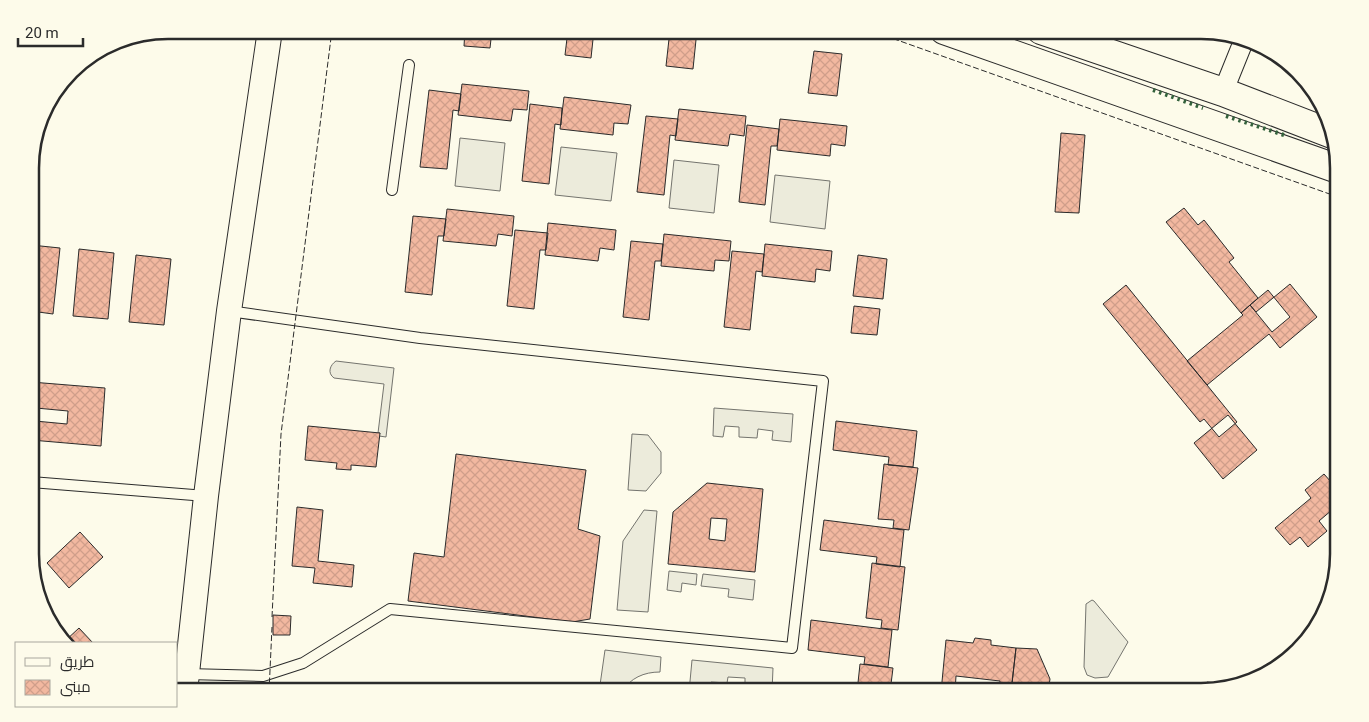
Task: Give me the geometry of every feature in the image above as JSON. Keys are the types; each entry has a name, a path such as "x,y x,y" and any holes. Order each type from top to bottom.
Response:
{"main road":[{"path":"970,39 1330,166"},
{"path":"1067,39 1223,92 1325,131"}],"street":[{"path":"186,683 206,496 229,311 269,39"},
{"path":"1223,92 1242,46"}],"lane":[{"path":"392,190 409,65"},
{"path":"186,683 263,676 304,663 390,610 792,648 823,381 420,338 229,311"},
{"path":"39,483 206,496"}],"shaded area":[{"path":"460,138 505,143 500,191 455,186"},
{"path":"561,147 617,153 611,201 555,195"},
{"path":"674,160 719,165 714,213 669,208"},
{"path":"775,175 830,181 825,229 770,222"},
{"path":"336,361 394,368 386,437 379,436 380,433 378,433 384,384 334,378 330,369"},
{"path":"714,408 793,414 791,442 772,440 773,431 758,429 757,438 739,437 739,427 725,426 723,437 713,436"},
{"path":"632,434 648,435 661,452 661,473 646,491 628,490"},
{"path":"644,510 657,511 648,612 617,610 623,541"},
{"path":"669,571 697,574 696,585 682,583 681,592 667,590"},
{"path":"703,574 755,580 753,600 728,597 729,589 701,586"},
{"path":"1092,600 1128,642 1108,677 1095,678 1087,675 1084,667 1086,604"},
{"path":"605,650 661,657 660,672 648,673 629,683 600,683"},
{"path":"692,660 773,668 772,683 745,683 745,678 728,677 727,683 690,683"}],"building":[{"path":"464,39 491,39 490,48 464,46"},
{"path":"567,39 593,39 591,58 565,55"},
{"path":"669,39 696,39 693,69 666,66"},
{"path":"814,51 842,54 837,96 808,93"},
{"path":"462,84 529,91 527,110 513,109 511,121 458,115"},
{"path":"429,90 461,94 459,111 453,110 447,169 420,167"},
{"path":"564,97 631,105 628,124 614,123 613,135 560,129"},
{"path":"530,104 562,108 561,125 555,124 549,184 522,181"},
{"path":"679,109 746,116 744,136 730,134 728,146 675,140"},
{"path":"646,116 678,119 676,136 670,135 664,195 637,192"},
{"path":"780,119 847,126 845,146 831,144 830,156 777,150"},
{"path":"747,125 779,129 777,146 771,146 765,205 739,202"},
{"path":"1061,133 1085,135 1079,213 1055,212"},
{"path":"1184,208 1198,225 1204,220 1234,258 1229,262 1258,298 1241,313 1166,222"},
{"path":"447,209 514,216 512,236 498,234 496,246 443,241"},
{"path":"413,216 446,219 444,236 438,236 432,295 405,292"},
{"path":"548,223 616,230 614,250 600,248 598,261 545,255"},
{"path":"515,230 548,233 546,250 540,250 534,309 507,306"},
{"path":"664,234 731,241 729,261 715,260 714,271 661,266"},
{"path":"631,241 663,244 661,261 655,261 649,320 623,317"},
{"path":"765,244 832,251 830,271 816,269 815,282 762,276"},
{"path":"39,246 60,248 53,314 39,312"},
{"path":"79,249 114,253 108,319 73,316"},
{"path":"732,251 764,254 762,272 756,271 750,330 724,327"},
{"path":"136,255 171,259 164,325 129,322"},
{"path":"858,255 887,259 883,299 853,296"},
{"path":"1290,284 1317,317 1280,348 1269,334 1207,385 1187,361 1243,315 1241,313 1250,305 1256,312"},
{"path":"1126,285 1237,422 1219,437 1204,419 1200,422 1103,304"},
{"path":"1268,290 1290,317 1272,332 1250,305"},
{"path":"854,306 880,309 877,335 851,333"},
{"path":"39,383 105,388 101,446 39,441 39,421 67,424 68,411 39,408"},
{"path":"1228,415 1257,450 1223,479 1194,443"},
{"path":"836,421 917,431 913,467 888,465 889,457 833,450"},
{"path":"308,426 380,433 376,467 351,465 351,470 336,469 337,463 305,460"},
{"path":"456,454 586,470 578,529 600,536 590,619 572,622 408,601 414,553 444,557"},
{"path":"884,464 918,468 909,530 893,528 894,520 878,519"},
{"path":"1324,474 1330,481 1330,512 1319,521 1327,531 1308,547 1300,537 1290,545 1275,528 1311,498 1305,490"},
{"path":"707,483 763,489 755,572 668,564 673,512","holes":["711,518 727,519 725,541 709,539"]},
{"path":"297,507 323,510 318,561 354,565 352,587 313,583 315,568 292,566"},
{"path":"824,520 904,530 900,567 876,564 877,557 820,550"},
{"path":"80,532 103,557 69,588 47,563"},
{"path":"872,563 905,567 898,630 881,628 882,620 866,618"},
{"path":"273,615 291,616 290,635 273,635"},
{"path":"811,620 892,630 888,667 864,664 865,657 808,650"},
{"path":"79,628 92,642 74,642 69,637"},
{"path":"975,638 991,640 991,645 1016,648 1012,683 942,683 946,640 973,643"},
{"path":"1016,648 1037,649 1050,679 1049,683 1012,683"},
{"path":"860,664 893,668 891,683 858,683"},
{"path":"956,676 1000,681 1000,683 956,683"}],"hedge":[{"path":"1153,90 1203,108"},
{"path":"1226,116 1287,136"}],"fence":[{"path":"272,617 281,434 331,39"},
{"path":"894,39 1330,194"},
{"path":"269,683 272,627"}]}
